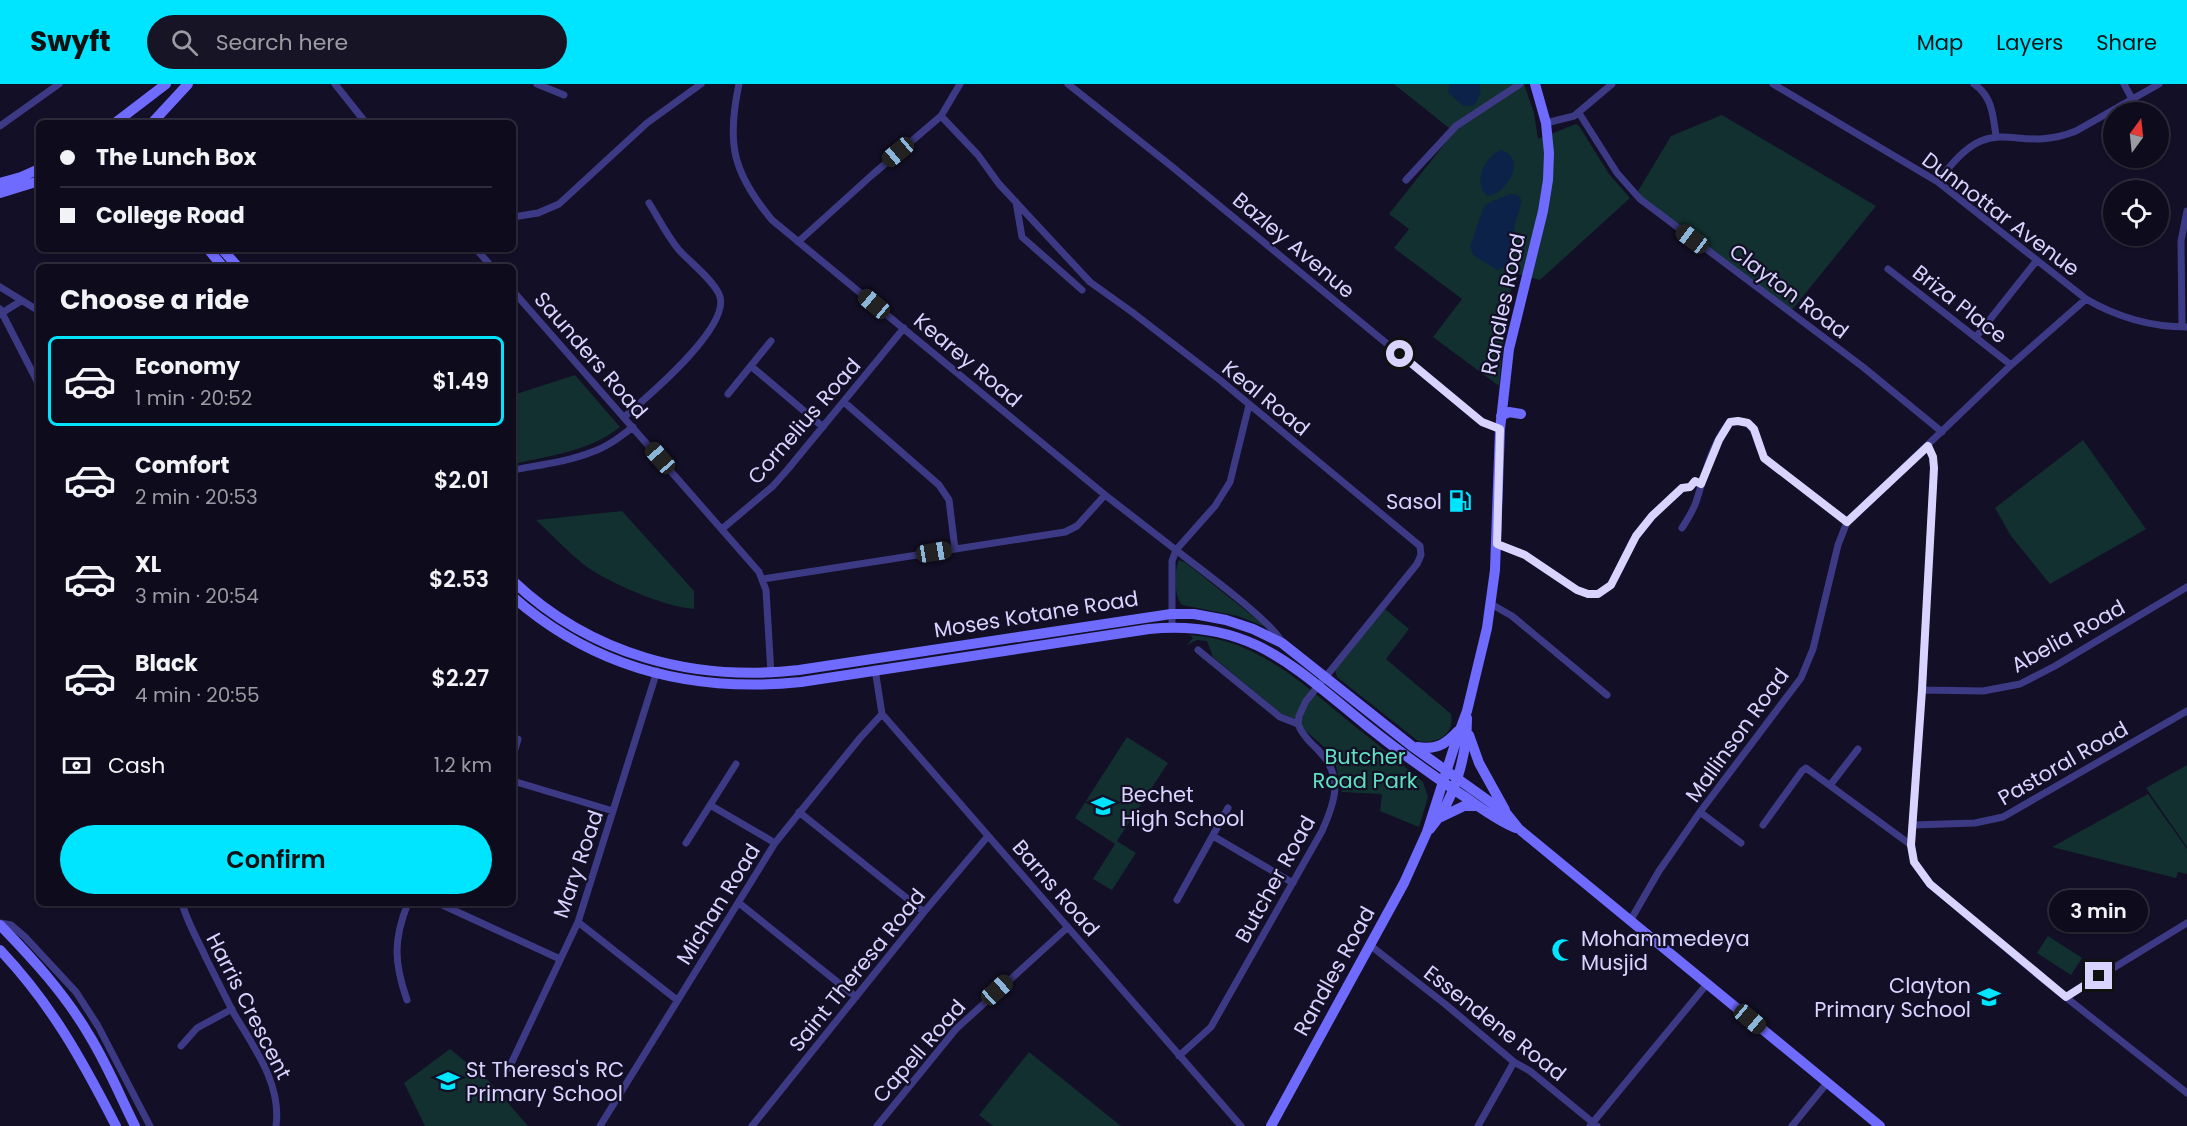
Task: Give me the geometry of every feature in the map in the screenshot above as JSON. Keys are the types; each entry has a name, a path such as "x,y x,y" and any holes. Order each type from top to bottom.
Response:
{"street":[{"path":"0,126 59,84"},
{"path":"119,120 166,84"},
{"path":"155,120 188,84"},
{"path":"336,84 364,120"},
{"path":"537,84 564,95"},
{"path":"516,217 538,213 559,204 647,123 701,84"},
{"name":"Kearey Road","path":"737,84 732,133 740,171 754,199 767,215 1105,495 1262,619 1277,634 1282,643"},
{"path":"798,242 941,116 960,84"},
{"name":"Bazley Avenue","path":"1068,84 1155,152 1482,422 1500,429"},
{"path":"1406,180 1456,126 1520,84"},
{"name":"Randles Road","path":"1427,832 1440,817 1454,790 1467,711 1491,604 1497,544 1500,429 1509,349 1547,189 1549,163 1546,123 1535,84"},
{"path":"1546,123 1569,119 1612,84"},
{"name":"Dunnottar Avenue","path":"1773,84 1938,182 2100,308 2135,321 2161,326 2185,327"},
{"path":"1974,84 1987,96 1996,135"},
{"path":"2124,84 2132,99"},
{"path":"1938,182 1966,148 1979,141 1996,135 2041,139 2064,136 2159,84"},
{"name":"Clayton Road","path":"1579,113 1617,172 1640,199 1863,367 1942,432"},
{"name":"Keal Road","path":"941,116 978,155 999,184 1090,282 1132,312 1249,405 1420,546 1421,555 1417,564 1303,706 1298,724"},
{"path":"0,183 36,170"},
{"path":"0,193 36,183"},
{"path":"1016,202 1022,237 1082,290"},
{"path":"624,417 696,348 718,319 721,311 719,294 678,248 649,203"},
{"path":"2185,327 2181,241 2187,211"},
{"path":"210,252 220,264"},
{"path":"225,252 235,264"},
{"path":"479,252 489,264"},
{"path":"1976,337 2037,260"},
{"name":"Briza Place","path":"1888,268 2011,365"},
{"path":"0,287 36,309"},
{"name":"Saunders Road","path":"516,294 755,565 764,579"},
{"name":"Mallinson Road","path":"1630,921 1659,871 1700,812 1804,671 1813,649 1840,539 1847,522 2011,365 2086,299"},
{"path":"21,301 1,312 36,378"},
{"name":"Cornelius Road","path":"722,529 773,486 904,328"},
{"path":"728,394 771,341"},
{"path":"752,367 823,427"},
{"path":"844,402 939,485 949,501 955,549"},
{"path":"1172,626 1172,561 1176,550 1224,493 1230,482 1249,405"},
{"path":"1501,416 1506,413 1521,414"},
{"path":"1682,528 1696,503 1701,484 1722,433 1730,422 1744,421 1754,429 1759,448 1768,461 1847,522"},
{"path":"516,469 593,452 607,446 633,427"},
{"path":"1928,446 1933,457 1934,468 1911,845 1914,862 1930,884 2187,1094"},
{"path":"1497,544 1525,555 1577,590 1588,594 1598,594 1611,585 1632,542 1652,516 1682,488 1690,487 1695,481 1701,484"},
{"path":"771,685 764,579 1065,532 1077,526 1105,495"},
{"name":"Moses Kotane Road","path":"516,584 545,608 579,630 629,653 659,662 712,672 771,673 1172,614 1194,614 1226,620 1253,629 1282,643 1378,735 1477,806 1519,830"},
{"name":"Abelia Road","path":"1922,690 1983,691 2019,684 2048,670 2187,586"},
{"name":"Moses Kotane Road","path":"516,599 544,622 586,647 610,658 656,674 705,683 771,685 1172,626 1213,630 1242,638 1277,654 1322,681 1507,814 1519,830 1880,1126"},
{"path":"1491,604 1512,616 1607,695"},
{"name":"Butcher Road","path":"1179,1056 1210,1028 1322,831 1333,807 1335,794 1335,782 1328,763 1303,734 1298,724 1270,710 1198,650"},
{"path":"873,658 882,714"},
{"name":"Mary Road","path":"508,1068 578,922 659,662"},
{"name":"Pastoral Road","path":"1913,825 1975,823 2003,817 2187,711"},
{"name":"Michan Road","path":"600,1126 775,843 882,714"},
{"name":"Barns Road","path":"882,714 1241,1126"},
{"path":"1413,747 1429,749 1438,747 1464,729 1479,763 1507,814"},
{"name":"Randles Road","path":"1271,1126 1402,887 1427,832 1446,770 1464,729"},
{"path":"516,746 518,739"},
{"path":"1831,784 1858,749"},
{"path":"686,843 736,764"},
{"path":"1763,825 1804,768 1831,784 1911,845"},
{"path":"516,782 613,811"},
{"path":"710,805 775,843"},
{"path":"1440,817 1464,807 1477,806"},
{"path":"1177,900 1228,808"},
{"path":"799,812 924,912"},
{"path":"1700,812 1741,843"},
{"name":"Saint Theresa Road","path":"752,1126 988,836"},
{"path":"1213,836 1293,883"},
{"path":"739,903 856,997"},
{"name":"Harris Crescent","path":"183,906 193,931 259,1058 274,1092 278,1111 276,1126"},
{"path":"407,906 396,946 398,970 407,1000"},
{"path":"445,906 560,959"},
{"path":"578,922 677,1000"},
{"path":"2066,997 2187,923"},
{"path":"0,924 41,969 90,1035 135,1126"},
{"path":"0,924 11,925 25,937 76,993 98,1026 150,1126"},
{"name":"Capell Road","path":"878,1126 956,1029 1068,927"},
{"name":"Essendene Road","path":"1371,946 1514,1062 1530,1071 1593,1125"},
{"path":"0,950 31,985 76,1050 116,1126"},
{"path":"1593,1125 1707,984"},
{"path":"181,1046 197,1028 232,1009"},
{"path":"1478,1126 1514,1062"},
{"path":"1792,1126 1827,1083"}],"green space":[{"path":"1394,84 1524,84 1534,113 1538,139 1576,124 1609,174 1630,198 1540,280 1514,273 1507,308 1499,386 1433,337 1462,299 1394,248 1409,229 1389,214 1454,132"},
{"path":"1722,115 1876,206 1792,310 1635,196 1671,136"},
{"path":"575,375 620,427 582,447 516,463 516,394"},
{"path":"2083,440 2146,529 2050,584 2011,536 1995,508"},
{"path":"622,511 694,591 694,609 652,599 593,571 536,520"},
{"path":"1179,560 1186,563 1268,628 1238,616 1182,605 1177,596 1176,584"},
{"path":"1385,609 1409,629 1386,659 1451,714 1450,728 1443,737 1437,740 1418,741 1337,677 1335,670"},
{"name":"Butcher Road Park","path":"1190,635 1233,644 1272,662 1307,687 1413,773 1423,782 1428,797 1419,827 1380,811 1382,794 1342,792 1335,762 1323,746 1213,657 1207,641 1197,640 1187,645 1193,638"},
{"path":"1127,737 1168,763 1117,841 1136,853 1112,890 1093,879 1115,844 1075,818"},
{"path":"2187,765 2187,847 2146,788"},
{"path":"2148,794 2187,849 2187,874 2178,872 2176,878 2052,847"},
{"path":"2048,936 2082,958 2071,975 2037,953"},
{"name":"St Theresa's RC Primary School","path":"450,1049 489,1081 528,1126 425,1126 404,1083"},
{"path":"1029,1052 1121,1126 993,1126 979,1115"}],"water":[{"path":"1450,84 1479,84 1480,92 1473,106 1463,106 1448,92"},
{"path":"1501,150 1509,154 1513,160 1512,175 1501,189 1487,196 1481,184 1482,170 1490,158"},
{"path":"1511,194 1518,195 1521,199 1515,224 1514,252 1509,263 1497,270 1473,255 1470,246 1480,216 1487,204"}],"place":[{"name":"Sasol","path":"1460,501"},
{"name":"Bechet High School","path":"1103,806"},
{"name":"Mohammedeya Musjid","path":"1563,950"},
{"name":"Clayton Primary School","path":"1989,997"},
{"name":"St Theresa's RC Primary School","path":"448,1081"}],"route":[{"path":"1400,354 1482,422 1500,429 1497,544 1525,555 1577,590 1588,594 1598,594 1608,589 1632,542 1652,516 1675,497 1682,488 1690,487 1695,481 1701,484 1722,433 1730,422 1748,423 1754,429 1764,458 1847,522 1928,446 1933,457 1934,468 1911,845 1914,862 1930,884 2066,997 2099,976"}]}
